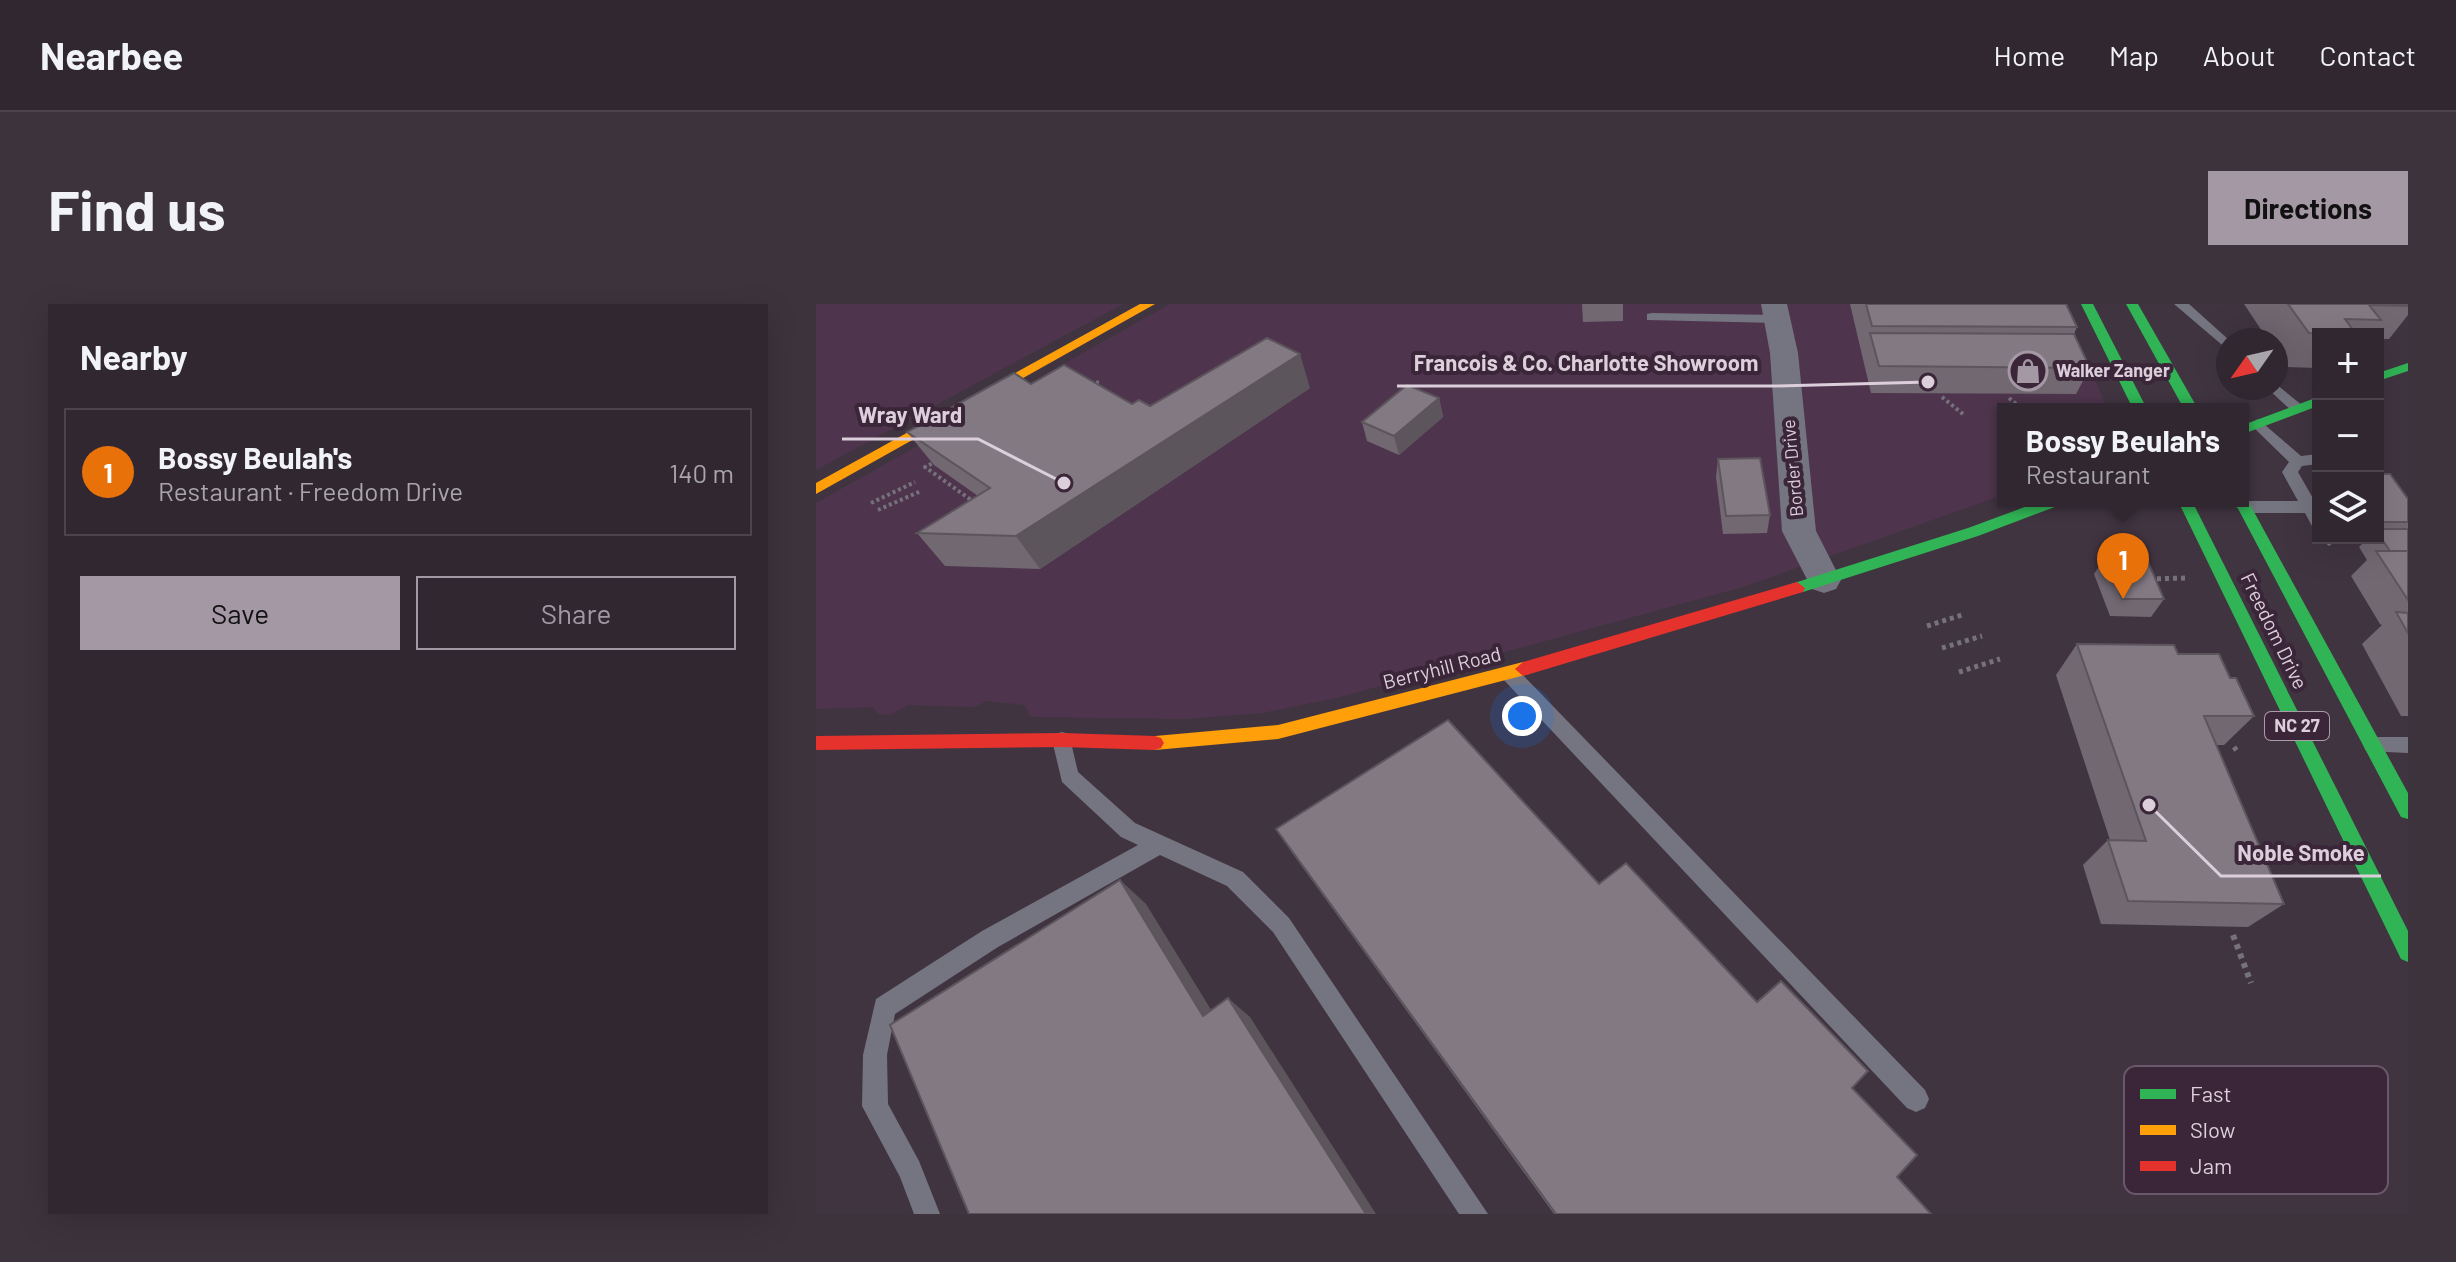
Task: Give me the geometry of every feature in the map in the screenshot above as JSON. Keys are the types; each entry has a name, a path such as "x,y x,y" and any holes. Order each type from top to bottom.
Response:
{"street":[{"path":"816,489 1149,304"},
{"path":"2087,304 2137,403"},
{"path":"2132,304 2188,403"},
{"name":"Border Drive","path":"1776,311 1784,353 1799,531 1824,580"},
{"path":"2384,375 2408,367"},
{"path":"2251,427 2312,403"},
{"name":"Berryhill Road","path":"816,743 1062,740 1173,743 1278,732 1510,674 1824,580 1973,532 2039,507"},
{"name":"Freedom Drive","path":"2188,507 2408,952"},
{"name":"Freedom Drive","path":"2245,507 2373,745 2401,785 2408,811"}],"lane":[{"path":"2181,304 2216,335"},
{"path":"1652,317 1776,311"},
{"path":"2288,400 2298,409"},
{"path":"2251,427 2297,461 2312,460"},
{"path":"2297,461 2290,472 2312,510"},
{"path":"2249,505 2312,514"},
{"path":"1510,674 1916,1099"},
{"path":"1062,740 1069,776 1128,830 1235,879 1281,925 1475,1214"},
{"path":"2373,745 2408,745"},
{"path":"927,1214 910,1170 875,1106 875,1055 884,1007 990,939 1159,844"}],"path":[{"path":"1085,382 1102,383"},
{"path":"1942,397 1963,414"},
{"path":"2009,398 2015,403"},
{"path":"938,460 925,467 983,508"},
{"path":"871,503 915,482"},
{"path":"878,510 921,491"},
{"path":"2136,581 2186,578"},
{"path":"1927,626 1965,614"},
{"path":"1942,648 1982,636"},
{"path":"1959,672 2000,659"},
{"path":"2233,935 2251,983"}],"shaded area":[{"path":"816,304 1123,304 816,470"},
{"path":"1170,304 2060,304 2105,403 1997,403 1997,497 1743,587 1336,698 1262,713 1186,719 1031,717 1024,705 987,701 974,707 908,705 890,715 878,714 873,707 816,709 816,503"}],"building":[{"path":"1866,304 2066,304 2077,327 1872,326"},
{"path":"2288,304 2408,304 2369,305 2381,320 2345,319 2352,328 2312,328 2312,333"},
{"path":"1870,333 2074,334 2090,368 1879,366"},
{"path":"1267,338 1300,354 1016,536 917,533 990,488 907,432 1014,373 1031,384 1064,365 1132,404 1139,400 1150,406"},
{"path":"1407,385 1439,398 1394,436 1362,422"},
{"path":"1760,458 1770,515 1726,516 1718,459"},
{"path":"2384,474 2390,474 2408,499 2408,522 2384,522"},
{"path":"2384,529 2408,529 2408,551 2390,551 2384,542"},
{"path":"2376,551 2408,551 2408,600"},
{"path":"2106,556 2146,557 2164,599 2122,599"},
{"path":"2396,612 2408,613 2408,633"},
{"path":"2077,644 2174,645 2178,654 2219,654 2230,678 2236,678 2254,716 2204,716 2284,904 2128,901 2108,840 2146,841"},
{"path":"1448,720 1599,884 1626,863 1757,1002 1781,981 1868,1071 1852,1088 1917,1155 1897,1177 1931,1214 1556,1214 1276,829"},
{"path":"1120,880 1203,1016 1228,998 1366,1214 969,1214 890,1025"}],"traffic: fast":[{"path":"2087,304 2137,403"},
{"path":"2132,304 2188,403"},
{"path":"2384,375 2408,367"},
{"path":"2249,428 2312,403"},
{"path":"1797,588 1973,532 2039,507"},
{"path":"2188,507 2408,952"},
{"path":"2244,507 2408,811"}],"traffic: slow":[{"path":"816,489 1149,304"},
{"path":"1155,743 1278,732 1523,669"}],"traffic: jam":[{"path":"1523,669 1797,588"},
{"path":"816,743 1062,740 1155,743"}],"place":[{"name":"Walker Zanger","path":"2028,371"},
{"name":"Francois & Co. Charlotte Showroom","path":"1928,382"},
{"name":"Wray Ward","path":"1064,483"},
{"name":"Bossy Beulah's","path":"2123,599"},
{"name":"Noble Smoke","path":"2149,805"}]}
